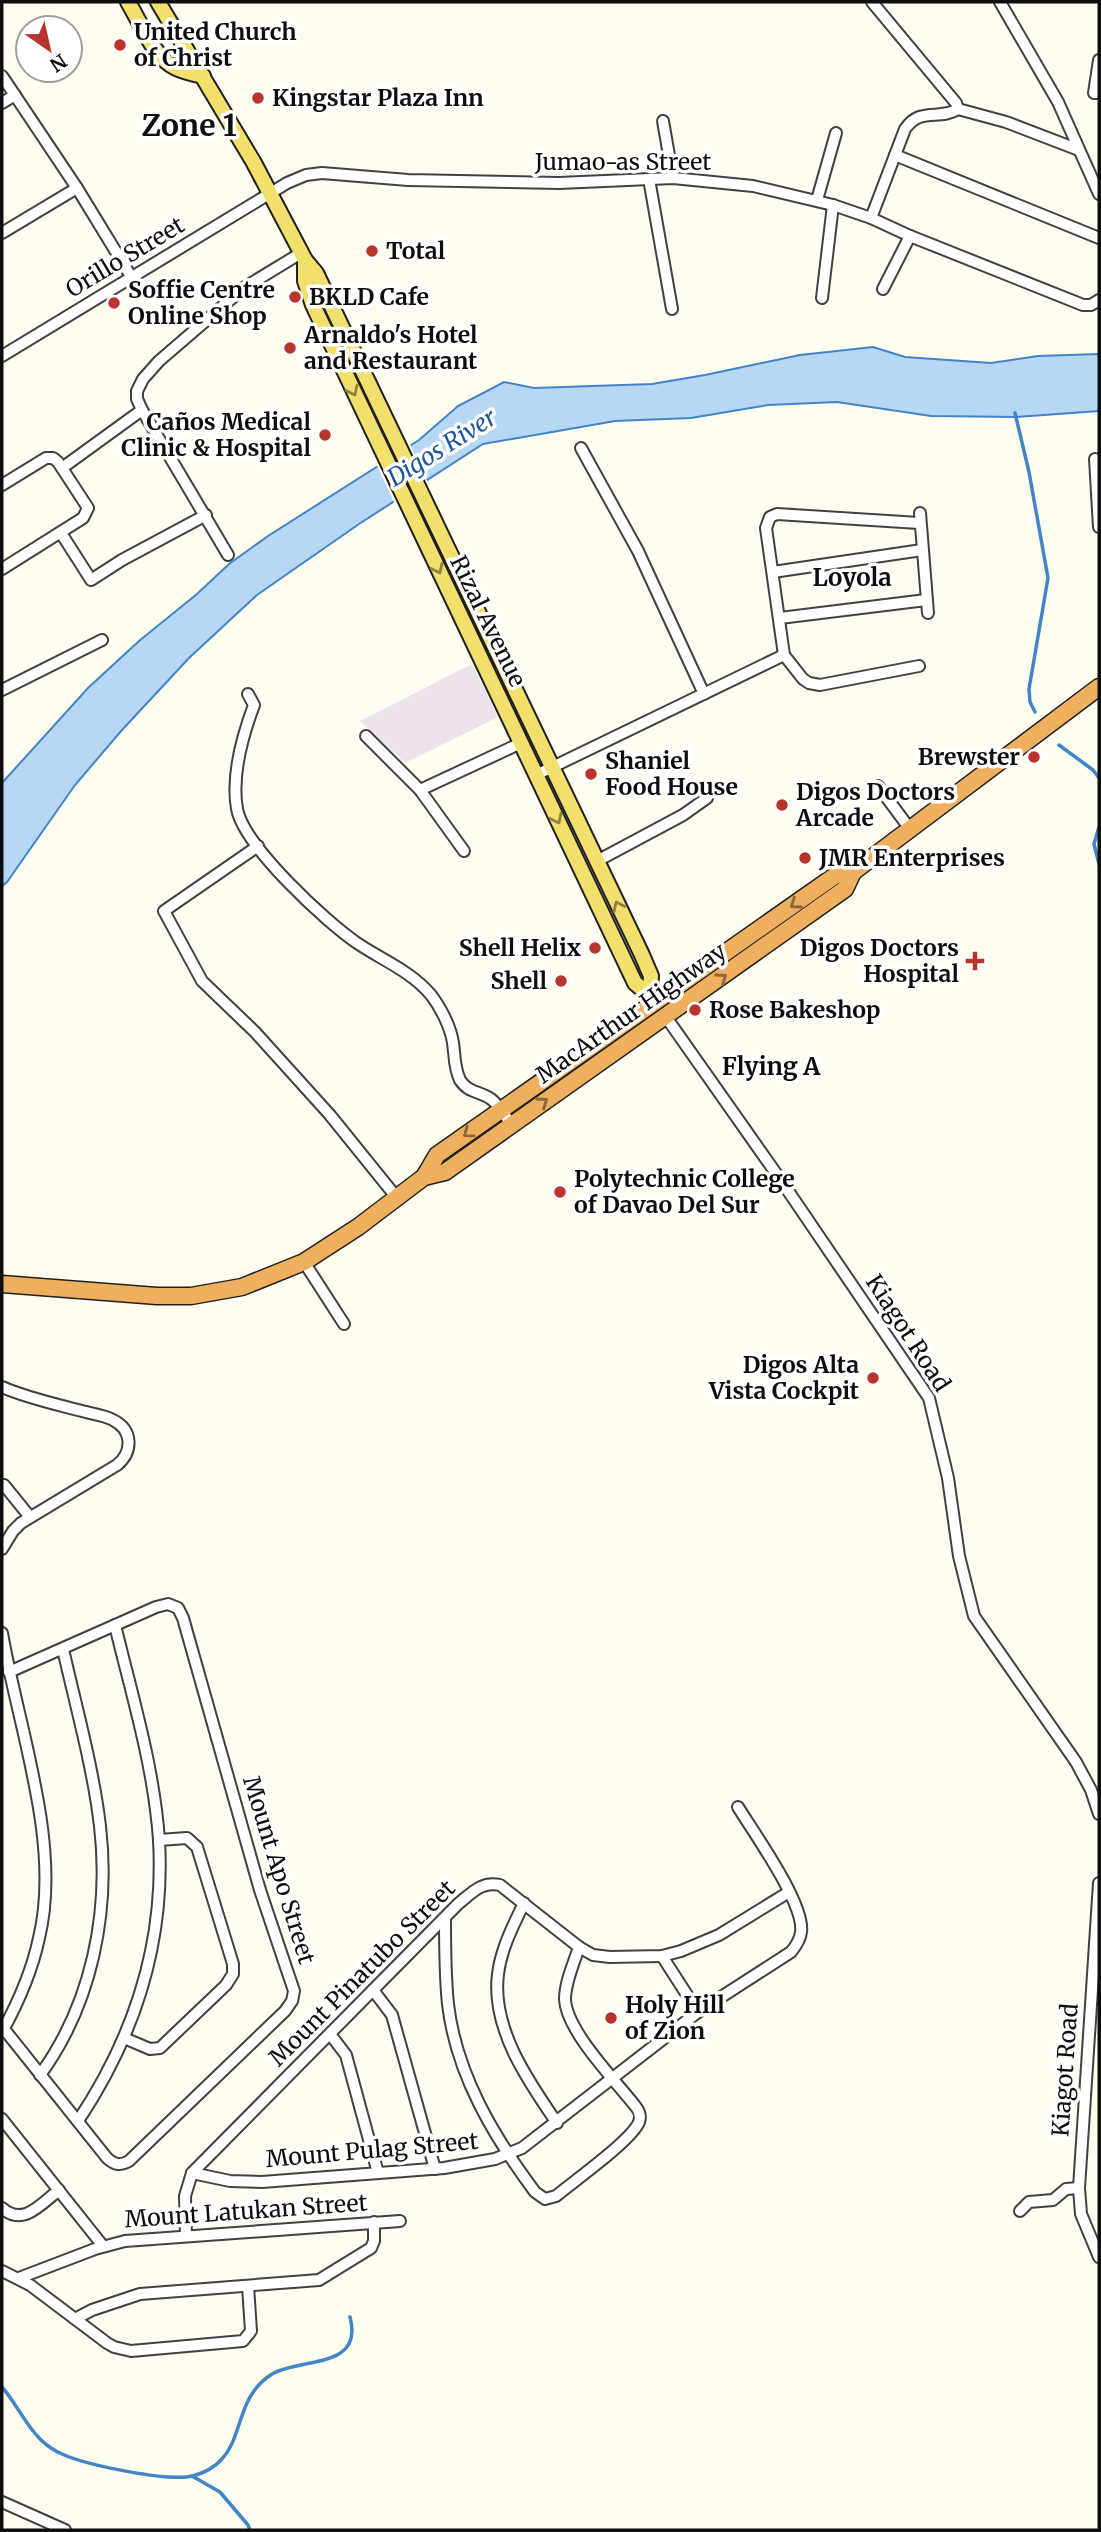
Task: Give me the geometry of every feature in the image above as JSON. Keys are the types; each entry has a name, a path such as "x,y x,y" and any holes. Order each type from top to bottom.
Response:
{"highway":[{"name":"MacArthur Highway","path":"424,1177 445,1172 845,889 853,872 1099,687"},
{"name":"MacArthur Highway","path":"2,1284 191,1296 242,1287 304,1262 397,1198 424,1177 437,1156 653,998 836,874 853,872"}],"main road":[{"path":"128,2 158,53 167,63 177,69 203,76"},
{"name":"Rizal Avenue","path":"159,2 303,256 316,273 651,976 653,998"},
{"name":"Rizal Avenue","path":"303,256 306,288 635,983 653,998 666,1017"},
{"path":"395,478 411,471"}],"street":[{"path":"872,2 948,92 958,109"},
{"path":"1000,2 1058,102 1099,194"},
{"path":"1097,93 1099,60"},
{"path":"2,76 77,188 132,278"},
{"path":"2,103 15,95"},
{"path":"872,218 905,129 911,121 928,114 951,113 958,109 1006,122 1079,150"},
{"path":"663,121 673,178"},
{"path":"817,200 836,133"},
{"path":"895,155 1099,238"},
{"name":"Jumao-as Street","path":"270,194 296,179 322,173 408,180 524,183 673,178 753,186 817,200 872,218 910,236 1086,306 1099,300"},
{"path":"649,179 673,309"},
{"path":"2,233 77,188"},
{"name":"Orillo Street","path":"2,356 270,194"},
{"path":"822,298 834,205"},
{"path":"883,289 910,236"},
{"path":"228,555 142,410 137,391 159,360 245,287 303,256"},
{"path":"62,468 142,410"},
{"path":"581,448 638,551 704,694"},
{"path":"2,485 46,458 54,458 88,508 85,516 2,569"},
{"path":"1095,459 1099,527"},
{"path":"919,666 817,685 803,679 784,655 767,521 774,514 920,518 928,613"},
{"path":"61,533 91,580 205,515"},
{"path":"773,572 922,550"},
{"path":"780,618 926,600"},
{"path":"2,690 102,640"},
{"path":"536,775 784,655"},
{"path":"248,694 254,705 237,765 235,792 238,812 246,830 291,885 333,923 356,943 413,979 431,996 453,1041 455,1066 462,1083 467,1089 493,1100 511,1124"},
{"path":"366,736 420,790 464,851"},
{"path":"420,790 521,743"},
{"path":"878,786 910,829"},
{"path":"597,861 683,815 707,798"},
{"path":"258,846 164,911 202,981 263,1041 330,1115 397,1198"},
{"name":"Kiagot Road","path":"666,1017 929,1398 948,1478 959,1556 974,1616 1076,1762 1091,1790 1099,1814"},
{"path":"304,1262 344,1324"},
{"path":"2,1387 28,1397 108,1418 121,1425 129,1441 127,1454 117,1465 30,1517 13,1531 2,1549"},
{"path":"4,1485 30,1517"},
{"name":"Mount Apo Street","path":"3,2031 112,2162 122,2164 129,2161 285,2011 292,2001 294,1991 260,1890 180,1612 174,1605 163,1604 9,1672"},
{"path":"78,2121 124,2038 145,1983 156,1925 159,1840 148,1769 115,1625"},
{"path":"2,1633 37,1800 46,1882 40,1937 25,1982 3,2031"},
{"path":"40,2075 65,2035 86,1982 95,1952 102,1895 102,1845 98,1810 63,1648"},
{"name":"Mount Pulag Street","path":"192,2173 246,2182 435,2169 508,2156 556,2123 698,2012 791,1952 799,1941 802,1931 798,1910 738,1807"},
{"path":"124,2038 150,2049 160,2049 226,1985 233,1974 233,1964 197,1847 187,1838 159,1840"},
{"name":"Kiagot Road","path":"1099,1883 1079,2188 1081,2214 1099,2257"},
{"name":"Mount Pinatubo Street","path":"192,2173 473,1891 488,1884 500,1885 579,1947 601,1957 662,1956 699,1945 789,1892"},
{"path":"524,1903 504,1946 497,1994 501,2018 516,2055 556,2123"},
{"path":"444,1918 448,2007 456,2039 478,2101 508,2156 535,2192 545,2199 556,2196 626,2139 640,2119 636,2107 578,2034 567,2012 566,1990 579,1947"},
{"path":"1093,1956 1099,1945"},
{"path":"662,1956 698,2012"},
{"path":"373,1990 392,2015 435,2169"},
{"path":"330,2034 346,2055 378,2173"},
{"path":"2,2119 103,2246"},
{"path":"186,2236 184,2196 192,2173"},
{"path":"1020,2211 1029,2202 1053,2200 1066,2189 1079,2188"},
{"path":"2,2208 13,2216 24,2216 59,2190"},
{"name":"Mount Latukan Street","path":"19,2278 103,2246 125,2241 400,2221"},
{"path":"75,2319 92,2309 127,2297 324,2278 371,2248 374,2241 374,2222"},
{"path":"2,2271 19,2278 114,2347 131,2351 239,2342 247,2339 251,2331 248,2287"},
{"path":"5,2506 65,2530"},
{"path":"31,2517 43,2530"}],"shaded area":[{"path":"472,664 498,717 405,763 360,721"}],"water":[{"name":"Digos River","path":"873,347 905,357 991,363 1038,356 1099,354 1099,411 1016,417 931,416 837,402 768,405 691,418 615,421 483,444 359,524 257,595 189,658 122,730 75,785 2,886 2,783 88,688 229,564 268,536 419,440 458,406 504,382 534,388 652,384 800,355"}],"pier":[{"path":"409,442 428,483 395,504 376,464"}],"waterway":[{"path":"1015,413 1029,472 1048,578 1029,689 1030,702 1035,712"},
{"path":"1059,745 1093,770 1099,778"},
{"path":"1099,827 1094,844 1099,864"},
{"path":"2,2387 40,2439 62,2454 127,2471 165,2477 193,2476 221,2460 234,2440 246,2405 260,2383 284,2369 339,2354 348,2346 352,2334 350,2317"},
{"path":"192,2476 220,2492 250,2530"}],"place":[{"name":"United Church of Christ","path":"120,45"},
{"name":"Kingstar Plaza Inn","path":"258,98"},
{"name":"Total","path":"372,251"},
{"name":"BKLD Cafe","path":"295,297"},
{"name":"Soffie Centre Online Shop","path":"114,303"},
{"name":"Arnaldo's Hotel and Restaurant","path":"290,348"},
{"name":"Caños Medical Clinic & Hospital","path":"325,435"},
{"name":"Brewster","path":"1034,757"},
{"name":"Shaniel Food House","path":"591,774"},
{"name":"Digos Doctors Arcade","path":"782,805"},
{"name":"JMR Enterprises","path":"805,858"},
{"name":"Shell Helix","path":"595,948"},
{"name":"Digos Doctors Hospital","path":"975,961"},
{"name":"Shell","path":"561,981"},
{"name":"Rose Bakeshop","path":"695,1010"},
{"name":"Polytechnic College of Davao Del Sur","path":"560,1192"},
{"name":"Digos Alta Vista Cockpit","path":"873,1378"},
{"name":"Holy Hill of Zion","path":"611,2018"}],"district":[{"name":"Zone 1","path":"189,126"},
{"name":"Loyola","path":"852,578"},
{"name":"Flying A","path":"771,1067"}]}
